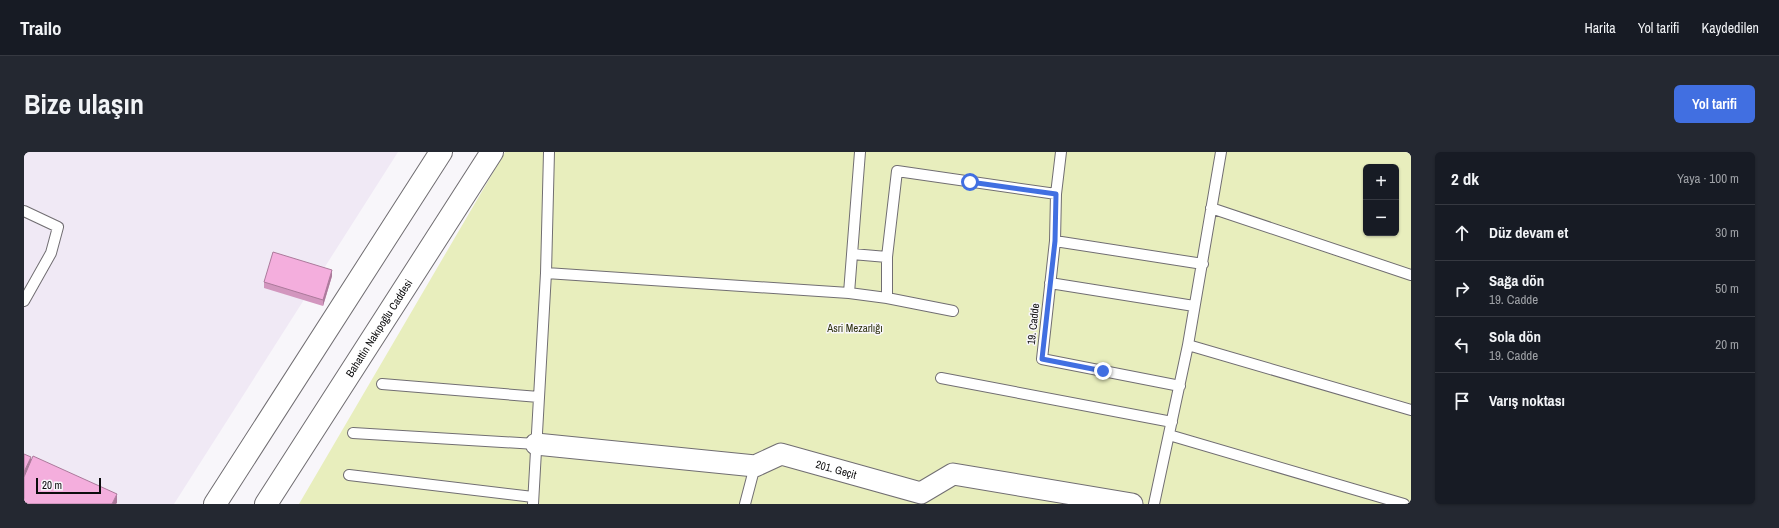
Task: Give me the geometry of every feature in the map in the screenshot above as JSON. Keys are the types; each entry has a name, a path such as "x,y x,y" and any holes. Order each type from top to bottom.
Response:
{"main road":[{"path":"215,504 441,152"},
{"name":"Bahattin Nakıpoğlu Caddesi","path":"266,504 492,152"}],"street":[{"path":"536,444 756,466"},
{"name":"201. Geçit","path":"756,466 781,454 921,493 953,474 1132,504"}],"lane":[{"path":"349,475 533,500 546,273 549,152"},
{"path":"849,293 860,152"},
{"name":"19. Cadde","path":"1061,152 1056,194 1055,241 1042,359 1180,386"},
{"path":"1154,504 1188,345 1194,306 1203,264 1220,152"},
{"path":"887,298 887,257 897,171 1056,194"},
{"path":"1211,208 1411,275"},
{"path":"24,211 58,227 51,253 24,301"},
{"path":"1055,241 1203,264"},
{"path":"852,254 887,257"},
{"path":"546,273 849,293 887,298 953,311"},
{"path":"1050,283 1194,306"},
{"path":"1188,345 1411,410"},
{"path":"941,378 1172,422"},
{"path":"382,384 540,397"},
{"path":"353,433 536,444"},
{"path":"1169,435 1404,504"},
{"path":"745,504 756,466"}],"shaded area":[{"path":"24,152 398,152 174,504 24,504"}],"green space":[{"name":"Asri Mezarlığı","path":"505,152 1411,152 1411,504 299,504"}],"building":[{"path":"273,252 332,270 323,300 264,282"},
{"path":"24,454 31,457 24,472"},
{"path":"33,456 117,494 112,504 29,504 24,502 24,477"}],"route":[{"path":"970,182 1056,194 1055,241 1042,359 1103,371"}]}
